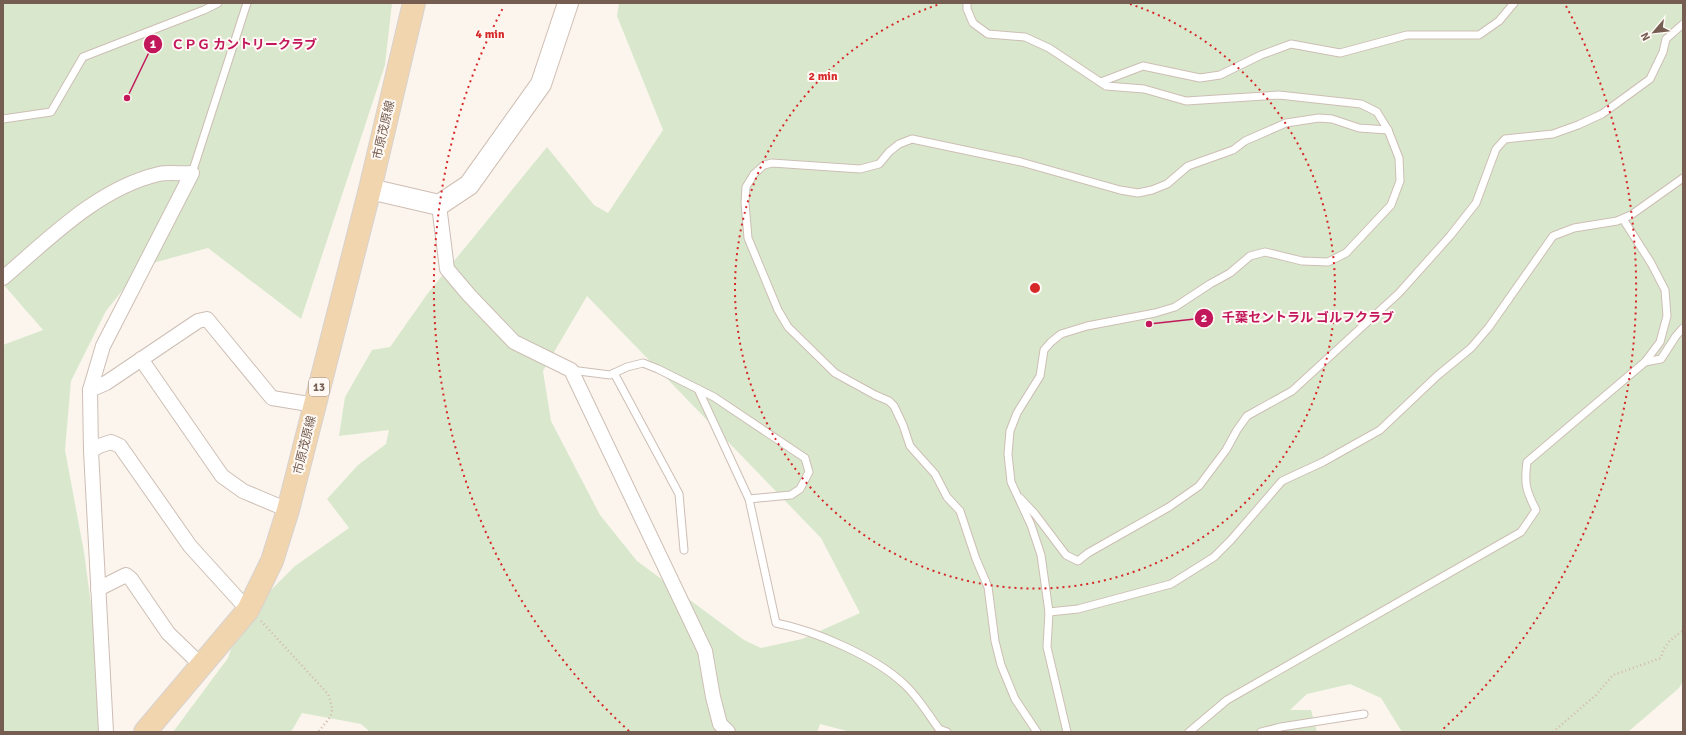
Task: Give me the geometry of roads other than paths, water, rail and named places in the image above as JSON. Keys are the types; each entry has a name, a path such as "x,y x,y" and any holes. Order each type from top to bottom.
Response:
{"main road":[{"name":"市原茂原線","path":"145,732 248,610 272,561 288,510 370,189 414,3"}],"street":[{"path":"370,189 440,204 469,185 541,84 568,3"},
{"path":"3,278 89,207 125,186 160,174 192,173 103,346 90,390 91,451 106,732"},
{"path":"440,204 447,269 469,295 514,342 571,370 705,651 713,697 720,724 728,732"},
{"path":"90,390 106,383 198,321 207,319 272,398 314,406"},
{"path":"141,359 222,476 243,491 288,510"},
{"path":"91,451 99,446 111,442 120,446 190,546 248,610"},
{"path":"98,589 126,575 131,579 168,633 202,666"}],"lane":[{"path":"3,119 51,112 83,57 204,10 218,3"},
{"path":"192,173 247,3"},
{"path":"967,3 967,9 973,23 988,34 1025,37 1049,48 1106,86 1144,89 1186,101 1279,95 1361,104 1377,112 1388,130 1399,158 1400,181 1391,205 1346,253 1328,262 1302,261 1265,252 1250,256 1230,273 1175,307 1155,313 1087,326 1061,334 1044,350 1040,376 1017,413 1010,432 1008,454 1011,482 1031,525 1041,556 1049,612 1047,647 1067,732"},
{"path":"1101,82 1143,66 1200,78 1220,75 1261,55 1291,44 1340,53 1407,35 1478,35 1499,21 1514,3"},
{"path":"1016,493 1035,514 1066,555 1078,561 1088,553 1169,507 1199,486 1226,450 1247,416 1292,391 1399,293 1450,236 1476,203 1496,149 1505,139 1553,134 1602,114 1650,79 1663,52 1666,39 1683,24"},
{"path":"1038,732 1015,699 1001,665 995,641 988,586 976,559 960,512 947,497 931,470 910,446 903,425 894,406 889,401 835,373 788,327 778,310 748,238 745,202 746,187 754,174 764,165 772,163 860,169 879,164 889,152 899,144 912,139 1021,162 1120,190 1138,193 1152,190 1167,184 1188,166 1233,150 1246,140 1286,123 1319,118 1332,119 1359,128 1388,130"},
{"path":"1049,612 1078,609 1171,584 1214,557 1231,540 1282,481 1322,462 1380,430 1437,376 1470,348 1490,328 1553,236 1574,228 1617,221 1632,215 1683,178"},
{"path":"1189,732 1227,700 1521,532 1536,510 1527,492 1525,475 1527,462 1645,362 1660,342 1667,316 1665,290 1651,263 1623,219"},
{"path":"1645,362 1661,359 1683,328"},
{"path":"571,370 610,375 627,367 643,363 714,397 805,458 809,472 800,489 791,495 749,499"},
{"path":"614,373 680,494 684,550"},
{"path":"698,389 749,499 776,623 794,626 881,666 906,686 939,729 947,732"},
{"path":"1261,732 1281,727 1364,714"}],"place":[{"name":"ＣＰＧ カントリークラブ","path":"127,98"},
{"name":"千葉セントラル ゴルフクラブ","path":"1149,324"}]}
